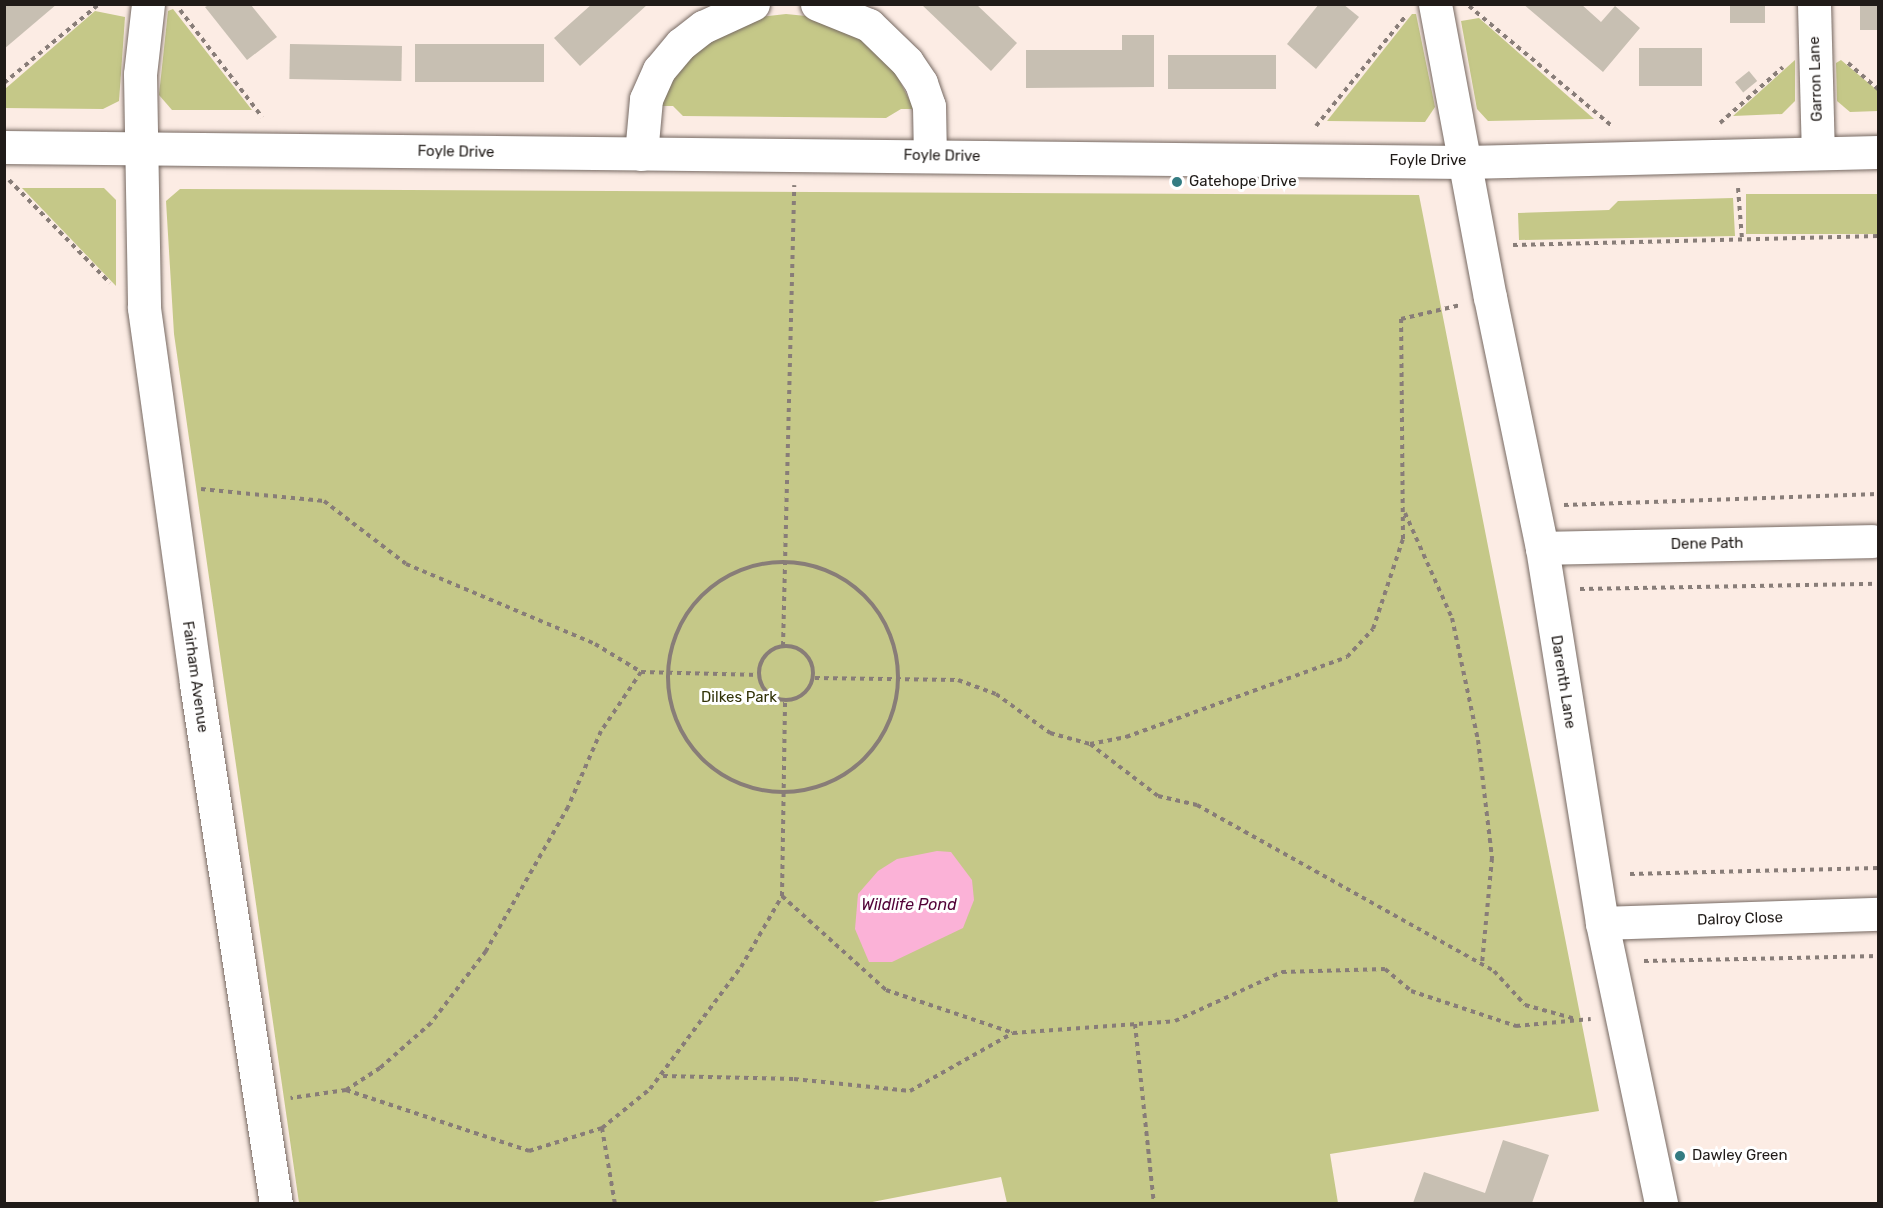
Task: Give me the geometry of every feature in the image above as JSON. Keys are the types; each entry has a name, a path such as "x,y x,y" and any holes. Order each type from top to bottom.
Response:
{"street":[{"name":"Fairham Avenue","path":"148,4 140,74 139,148 144,308 168,494 276,1203"},
{"path":"641,154 646,99 659,70 681,44 703,27 753,4"},
{"path":"816,4 869,25 907,62 921,82 928,106 930,156"},
{"name":"Garron Lane","path":"1814,4 1818,153"},
{"name":"Darenth Lane","path":"1421,9 1465,162 1490,297 1542,548 1602,923 1661,1203"},
{"name":"Foyle Drive","path":"4,147 1465,162 1878,152"},
{"name":"Dene Path","path":"1542,548 1872,541"},
{"name":"Dalroy Close","path":"1602,923 1878,914"}],"path":[{"path":"4,83 99,4"},
{"path":"176,4 262,117"},
{"path":"1468,4 1611,125"},
{"path":"1316,126 1421,9"},
{"path":"1839,56 1878,89"},
{"path":"1720,123 1790,60"},
{"path":"783,646 795,154"},
{"path":"9,180 117,290"},
{"path":"1738,188 1742,239"},
{"path":"1513,245 1878,236"},
{"path":"1090,744 1126,737 1347,657 1373,629 1403,539 1401,319 1490,297"},
{"path":"168,494 212,488 324,501 406,564 595,644 641,672 760,675"},
{"path":"1561,505 1878,494"},
{"path":"1404,510 1452,618 1478,740 1492,858 1482,964"},
{"path":"785,562 832,573 870,601 893,644 899,679 892,715 867,756 828,783 781,792 735,781 696,753 673,711 669,672 674,639 699,598 738,571 785,562"},
{"path":"1580,589 1878,584"},
{"path":"783,646 800,650 807,656 814,678 802,695 785,700 769,693 760,675 767,654 783,646"},
{"path":"260,1102 346,1090 380,1068 431,1023 486,951 568,807 601,731 641,672"},
{"path":"814,678 958,681 996,694 1050,733 1090,744 1158,796 1197,805 1494,971 1525,1005 1580,1020"},
{"path":"346,1090 529,1151 602,1128 663,1076 741,967 782,896 781,792 785,700"},
{"path":"1630,874 1878,868"},
{"path":"782,896 886,990 1013,1033 1175,1021 1282,972 1385,969 1411,991 1516,1026 1598,1018"},
{"path":"1644,961 1878,956"},
{"path":"1135,1024 1154,1203"},
{"path":"663,1076 794,1079 910,1091 1013,1033"},
{"path":"602,1128 615,1203"}],"green space":[{"path":"173,9 252,110 172,110 159,95 168,11"},
{"path":"95,11 125,17 119,101 103,109 5,108 5,89"},
{"path":"786,14 816,17 847,27 891,64 914,109 901,109 886,118 683,116 673,106 659,106 672,76 698,48 759,17"},
{"path":"1412,14 1416,14 1435,107 1425,122 1327,121"},
{"path":"1479,18 1594,119 1488,121 1477,109 1461,21"},
{"path":"1795,60 1795,101 1782,114 1733,116"},
{"path":"1841,60 1878,91 1878,111 1850,112 1837,101 1836,63"},
{"path":"22,188 104,188 116,200 116,286"},
{"name":"Dilkes Park","path":"180,189 1419,195 1599,1111 1330,1154 1338,1203 1007,1203 1001,1177 862,1204 299,1203 174,334 166,201"},
{"path":"1746,194 1878,194 1878,234 1746,234"},
{"path":"1733,198 1735,236 1519,240 1518,213 1609,210 1618,201"}],"water":[{"name":"Wildlife Pond","path":"937,851 951,852 972,880 974,900 963,928 892,962 869,962 855,929 858,894 878,871 897,859"}],"building":[{"path":"4,4 57,4 4,49"},
{"path":"592,4 648,4 580,66 554,38"},
{"path":"921,4 976,4 1017,43 991,71"},
{"path":"1319,4 1343,4 1359,17 1316,69 1287,44"},
{"path":"1523,4 1581,4 1601,22 1615,6 1640,28 1603,72"},
{"path":"1730,4 1765,4 1765,23 1730,23"},
{"path":"1860,4 1878,4 1878,30 1860,30"},
{"path":"209,5 251,5 277,37 247,60 205,7"},
{"path":"1122,35 1154,35 1154,87 1026,88 1026,50 1122,50"},
{"path":"290,44 402,46 401,81 289,79"},
{"path":"415,44 544,44 544,82 415,82"},
{"path":"1639,48 1702,48 1702,86 1639,86"},
{"path":"1168,55 1276,55 1276,89 1168,89"},
{"path":"1749,71 1757,81 1743,92 1735,82"},
{"path":"1503,1140 1549,1155 1532,1203 1413,1203 1424,1172 1485,1193"}],"place":[{"name":"Gatehope Drive","path":"1177,182"},
{"name":"Dawley Green","path":"1680,1156"}]}
